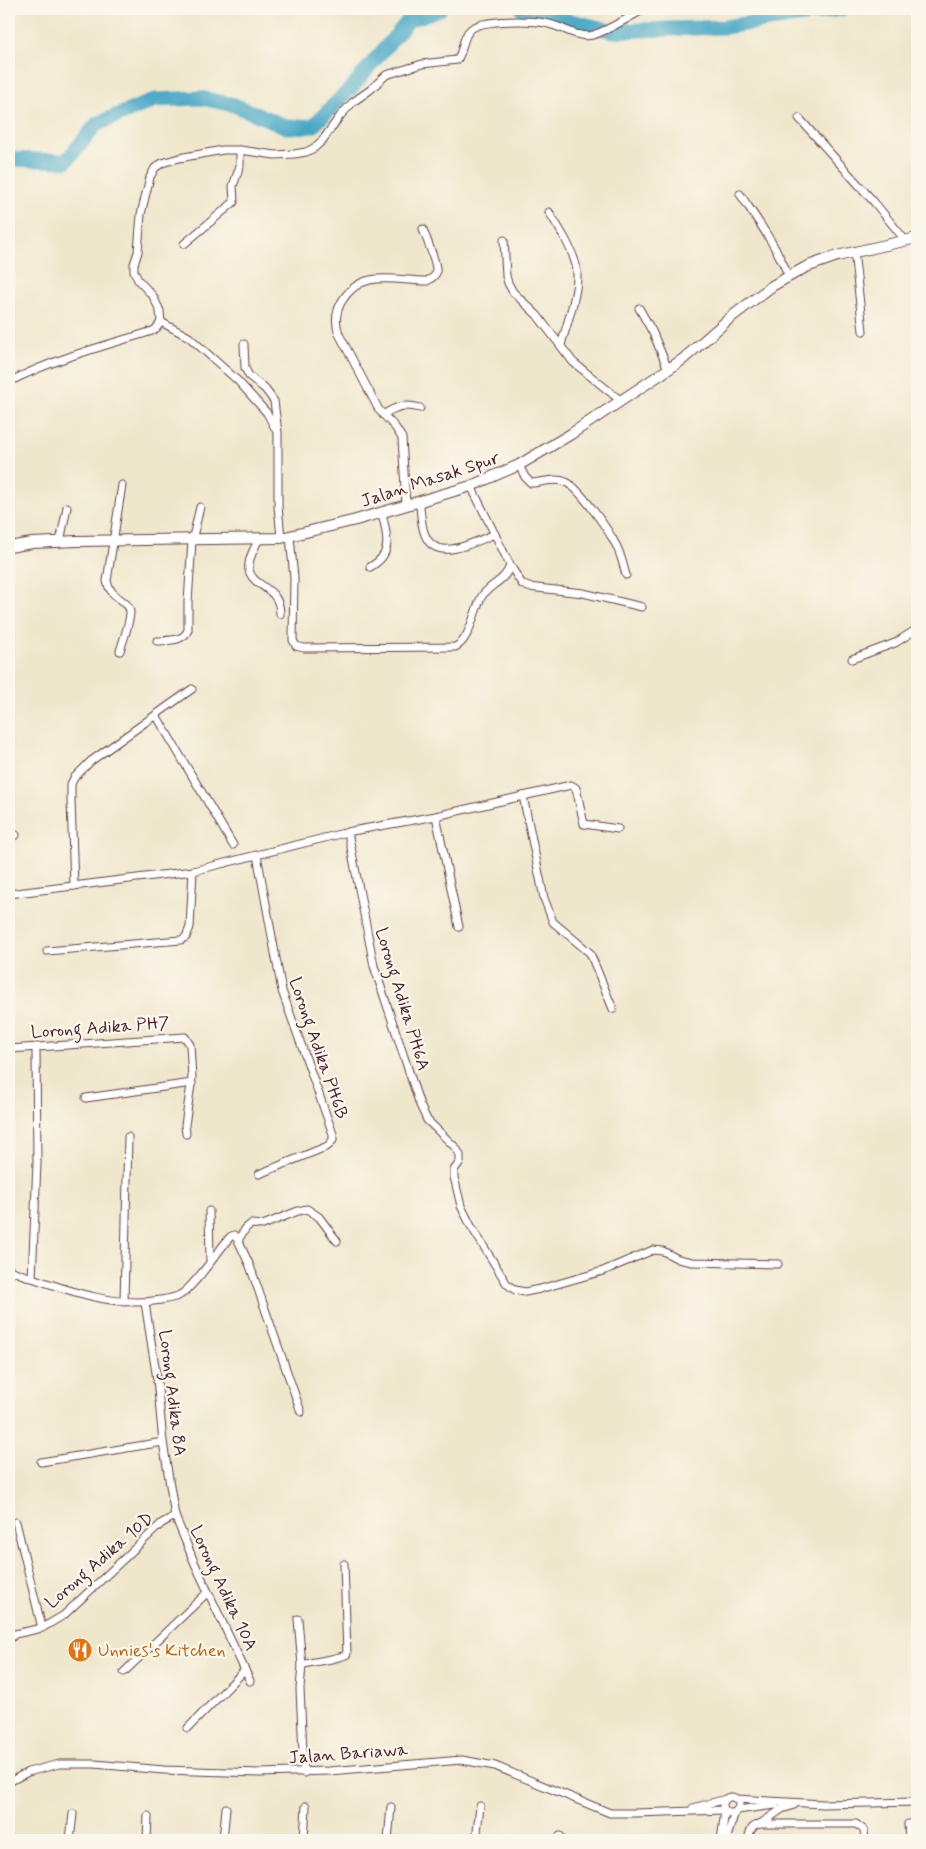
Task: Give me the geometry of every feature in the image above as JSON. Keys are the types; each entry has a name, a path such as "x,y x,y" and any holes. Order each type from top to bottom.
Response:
{"street":[{"path":"9,382 61,359 154,330 161,322 160,311 153,296 138,280 134,271 134,264 138,252 141,214 151,173 162,163 202,153 240,150 285,155 314,148 322,141 353,102 386,75 422,64 457,60 461,55 468,32 472,27 507,21 538,22 550,24 577,34 592,35 644,9"},
{"path":"799,118 874,202 905,240"},
{"path":"184,244 234,202 234,186 240,166 240,150"},
{"path":"740,194 769,237 783,261 789,277"},
{"path":"549,212 572,252 576,265 577,277 573,300 561,345"},
{"path":"406,505 404,444 400,433 383,415 370,395 339,334 336,327 336,318 347,293 363,280 375,278 427,280 433,277 436,273 436,266 424,229"},
{"name":"Jalan Masak Spur","path":"9,546 32,543 114,540 192,541 286,538 382,513 471,486 519,466 571,434 682,360 744,306 772,286 815,264 854,251 917,238"},
{"path":"504,240 508,283 513,292 537,315 576,365 620,400"},
{"path":"854,251 863,331"},
{"path":"639,308 653,333 668,369"},
{"path":"161,322 189,337 238,381 267,413 278,433"},
{"path":"244,344 245,368 249,376 265,389 274,401 278,433 278,506 294,578 294,644 299,648 456,648 463,642 481,598 486,591 504,578 510,565"},
{"path":"383,415 396,407 405,405 420,408"},
{"path":"519,466 525,477 531,482 558,480 566,482 574,488 592,509 616,546 626,575"},
{"path":"120,651 130,613 128,606 114,596 108,588 108,581 122,485"},
{"path":"471,486 510,565 522,584 528,587 583,593 642,607"},
{"path":"419,501 423,531 434,548 445,550 461,547 495,534"},
{"path":"60,542 67,507"},
{"path":"157,641 180,638 185,636 188,630 192,541 200,507"},
{"path":"370,567 385,555 387,549 382,513"},
{"path":"259,539 249,562 249,570 254,578 271,592 280,603 280,614"},
{"path":"852,659 895,643 917,629"},
{"path":"74,886 71,800 74,778 91,762 192,689"},
{"path":"156,715 233,845"},
{"path":"9,894 193,871 348,832 436,816 571,786 576,788 584,824 618,829"},
{"path":"523,796 544,898 553,922 590,953 613,1009"},
{"path":"436,816 459,927"},
{"name":"Lorong Adika PH6A","path":"348,832 361,907 374,966 423,1114 456,1148 460,1155 460,1162 454,1170 454,1177 461,1206 471,1226 507,1284 515,1290 525,1292 576,1279 653,1250 663,1251 678,1259 692,1262 778,1264"},
{"name":"Lorong Adika PH6B","path":"257,854 282,992 333,1134 333,1140 328,1146 259,1174"},
{"path":"47,951 181,940 186,937 190,927 193,871"},
{"name":"Lorong Adika PH7","path":"9,1049 181,1036 187,1039 190,1045 192,1083"},
{"path":"32,1278 37,1162 36,1047"},
{"path":"86,1098 192,1083 185,1124 186,1134"},
{"path":"124,1302 128,1136"},
{"path":"238,1240 251,1224 263,1225 307,1209 318,1217 337,1241"},
{"path":"209,1212 210,1262"},
{"path":"9,1270 81,1293 124,1302 145,1303 180,1295 230,1237 234,1235 250,1266 301,1412"},
{"name":"Lorong Adika 8A","path":"145,1303 157,1379 163,1442 174,1507"},
{"path":"41,1462 163,1442"},
{"name":"Lorong Adika 10A","path":"174,1507 175,1516 208,1592 250,1681"},
{"name":"Lorong Adika 10D","path":"9,1640 15,1634 42,1628 64,1615 162,1524 175,1516"},
{"path":"16,1522 42,1628"},
{"path":"302,1665 319,1660 342,1657 347,1654 344,1564"},
{"path":"124,1672 208,1592"},
{"path":"298,1619 302,1665 300,1688 304,1773"},
{"path":"188,1728 245,1670"},
{"name":"Jalan Bariawa","path":"9,1782 42,1768 76,1764 180,1771 304,1773 462,1760 495,1766 610,1813 725,1810"},
{"path":"721,1840 725,1810 723,1805 726,1799 799,1803 917,1802"},
{"name":"Jalan Bariawa","path":"683,1811 726,1799"},
{"path":"726,1840 739,1805 736,1799"},
{"path":"725,1810 730,1813 784,1802"},
{"path":"748,1840 753,1826 782,1809 799,1803"},
{"path":"304,1840 306,1806"},
{"path":"476,1840 480,1806"},
{"path":"388,1840 391,1807"},
{"path":"223,1840 226,1808"},
{"path":"70,1840 73,1814"},
{"path":"146,1840 148,1816"},
{"path":"759,1824 856,1824 864,1830 865,1840"},
{"path":"908,1824 909,1840"}],"waterway":[{"path":"9,159 66,161 97,124 155,100 201,98 234,105 287,127 313,126 351,88 409,20 440,9"},
{"path":"522,9 612,31 725,27 842,9"}],"place":[{"name":"Unnies's Kitchen","path":"80,1650"}]}
